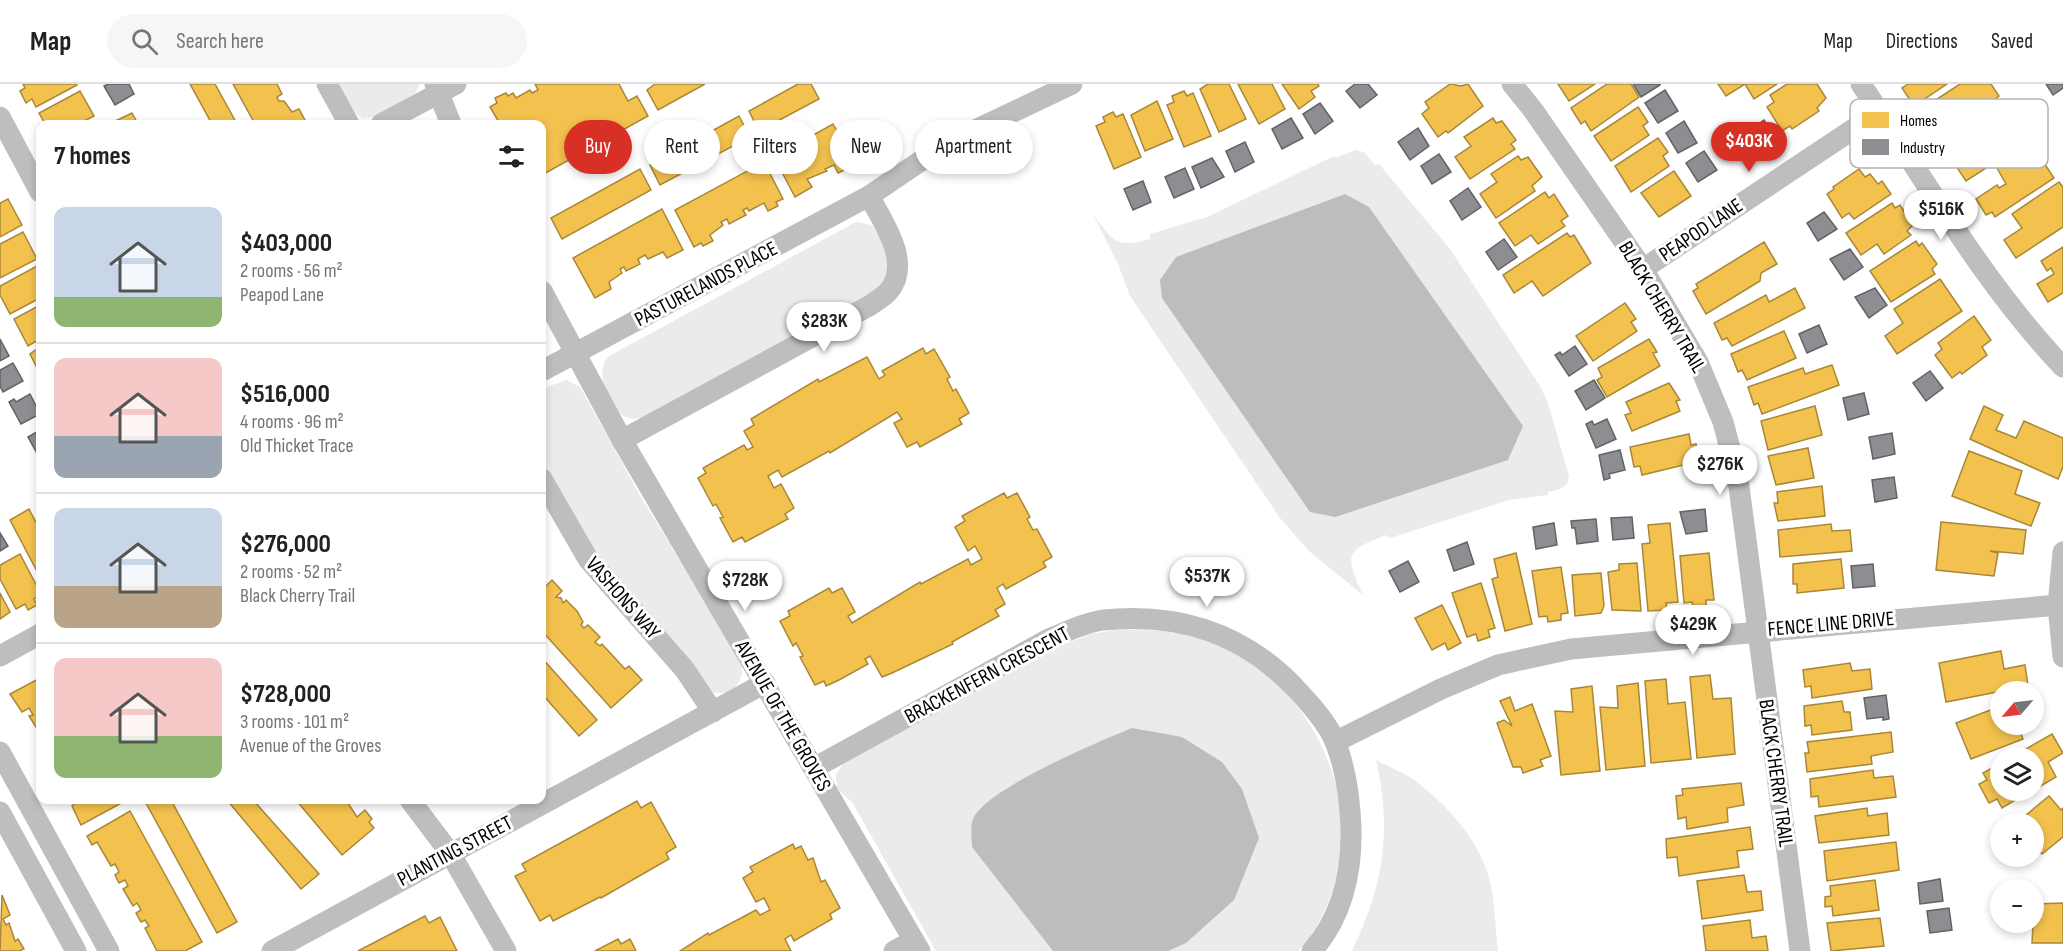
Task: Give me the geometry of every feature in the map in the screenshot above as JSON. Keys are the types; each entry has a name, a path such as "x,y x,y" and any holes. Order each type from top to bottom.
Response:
{"street":[{"path":"327,84 348,120"},
{"name":"PASTURELANDS PLACE","path":"546,369 869,196 961,137 1072,84"},
{"name":"BLACK CHERRY TRAIL","path":"1512,84 1533,110 1643,269 1698,362 1723,422 1738,479 1800,951"},
{"path":"1861,84 1871,99"},
{"path":"388,120 443,87 450,120"},
{"path":"0,117 36,184"},
{"name":"PEAPOD LANE","path":"1643,269 1850,131"},
{"path":"1916,168 1984,271 2030,332 2063,366"},
{"path":"622,440 869,306 889,291 897,273 897,256 869,196"},
{"name":"AVENUE OF THE GROVES","path":"546,299 622,440 765,682 916,946"},
{"name":"VASHONS WAY","path":"546,486 588,560 685,670 713,712"},
{"path":"2063,552 2058,605 2063,657"},
{"name":"FENCE LINE DRIVE","path":"1335,742 1441,689 1498,664 1571,649 1757,630 2058,605"},
{"name":"BRACKENFERN CRESCENT","path":"814,768 1047,640 1101,621 1167,620 1201,626 1262,657 1284,675 1310,703 1335,742 1346,780 1351,814 1348,878 1337,911 1312,951"},
{"path":"0,656 36,636"},
{"name":"PLANTING STREET","path":"546,802 765,682"},
{"path":"0,752 109,951"},
{"path":"413,804 450,853 506,951"},
{"name":"PLANTING STREET","path":"272,951 541,804"},
{"path":"0,812 76,951"},
{"path":"894,951 916,946"}],"shaded area":[{"path":"335,84 420,84 413,97 374,117 363,118 351,111"},
{"path":"1355,150 1364,152 1375,165 1379,164 1450,249 1540,386 1548,403 1569,476 1565,486 1548,492 1548,495 1509,500 1390,538 1386,535 1362,546 1352,556 1351,563 1363,595 1310,552 1280,518 1130,296 1118,264 1093,214 1110,236 1116,240 1129,243 1139,242 1150,239 1150,234 1207,217 1334,156 1336,158"},
{"path":"1345,194 1369,207 1523,426 1508,460 1335,517 1310,512 1162,298 1160,280 1176,257"},
{"path":"856,222 872,225 889,251 891,274 878,290 645,417 628,418 617,410 604,387 603,370 609,356"},
{"path":"566,380 580,387 642,499 739,657 742,673 736,686 730,690 715,693 706,690 606,573 546,476 546,388"},
{"path":"1116,630 1164,631 1210,642 1252,664 1288,695 1315,733 1333,775 1341,819 1339,865 1325,910 1299,951 936,951 852,802 837,789 836,775 843,764 1050,650 1091,634"},
{"path":"1132,728 1182,737 1222,762 1242,789 1259,838 1234,900 1186,943 1168,951 1053,951 972,847 973,819 982,807 1020,780"},
{"path":"1376,760 1417,782 1440,802 1471,839 1486,867 1490,882 1498,951 1352,951 1372,903 1382,858 1384,811"}],"building: Homes":[{"path":"23,84 77,85 36,107 32,99 26,103 20,91 25,88"},
{"path":"190,84 215,84 235,120 210,120"},
{"path":"233,84 277,84 282,94 277,97 279,101 284,101 292,112 299,109 305,120 253,120"},
{"path":"535,84 619,84 628,101 637,96 648,116 632,125 632,120 564,120 564,163 546,173 546,120 498,120 490,107 497,103 495,98 506,93 508,96 513,93 516,98 530,90 532,93 538,90"},
{"path":"655,84 705,84 658,110 647,90"},
{"path":"798,84 811,84 819,99 780,120 754,120 749,111"},
{"path":"1208,84 1229,84 1246,119 1219,132 1200,89"},
{"path":"1238,84 1272,84 1285,109 1259,124"},
{"path":"1282,84 1318,84 1319,86 1311,91 1315,97 1299,109"},
{"path":"1450,84 1461,86 1468,84 1483,106 1448,133 1446,131 1438,137 1422,114 1429,108 1425,102"},
{"path":"1558,84 1595,84 1569,101"},
{"path":"1607,84 1631,84 1639,97 1591,131 1585,121 1581,124 1571,108"},
{"path":"1718,84 1745,84 1726,96"},
{"path":"1745,84 1777,84 1754,99"},
{"path":"1787,84 1817,84 1826,98 1817,108 1819,111 1792,129 1790,126 1782,131 1767,107 1774,102 1770,95"},
{"path":"1908,84 1947,84 1924,99 1909,99 1902,88"},
{"path":"1960,84 1991,84 1999,96 1995,99 1937,99"},
{"path":"80,91 94,116 86,120 43,120 39,113"},
{"path":"1184,91 1187,96 1193,93 1211,136 1184,147 1167,105 1174,102 1172,96"},
{"path":"1157,101 1173,139 1145,151 1131,115"},
{"path":"1638,107 1648,122 1643,126 1649,135 1611,161 1594,136"},
{"path":"1113,112 1116,117 1123,114 1141,157 1114,169 1096,126 1105,122 1103,117"},
{"path":"132,113 136,120 117,120"},
{"path":"739,116 741,120 732,120 732,147 720,153 720,126"},
{"path":"1493,118 1496,123 1502,121 1516,140 1511,144 1515,149 1470,179 1455,157 1471,146 1464,137"},
{"path":"830,126 830,167 825,169 827,171 807,179 812,187 795,197 783,174 818,174 818,132"},
{"path":"1658,138 1668,152 1663,156 1669,166 1631,192 1615,166"},
{"path":"1518,156 1521,160 1528,157 1542,177 1532,186 1535,191 1496,218 1480,194 1497,182 1491,174"},
{"path":"1957,168 1986,168 1966,181"},
{"path":"1997,168 2047,168 2054,178 1995,217 1992,212 1986,215 1976,199 1997,185 1999,188 2006,184"},
{"path":"640,169 651,190 562,239 551,218"},
{"path":"1859,169 1865,177 1870,174 1878,184 1882,181 1891,194 1854,219 1849,213 1842,218 1827,194 1834,189 1833,187"},
{"path":"1674,171 1691,196 1659,217 1641,193"},
{"path":"654,174 681,174 660,185"},
{"path":"742,174 770,174 783,199 776,202 778,206 768,211 764,203 749,211 747,208 743,210 746,215 729,224 727,219 721,222 723,225 710,235 713,241 694,247 675,210"},
{"path":"2059,182 2063,187 2063,227 2016,258 2004,240 2022,228 2012,214"},
{"path":"1545,192 1549,198 1554,194 1568,216 1561,221 1565,226 1538,244 1531,235 1515,246 1499,223"},
{"path":"8,199 22,225 0,237 0,203"},
{"path":"1892,203 1895,208 1900,205 1913,225 1907,231 1911,235 1884,254 1877,244 1861,255 1846,233"},
{"path":"662,209 683,250 667,258 663,252 648,259 645,255 638,259 640,264 626,271 624,267 620,269 622,273 609,282 611,289 595,298 573,258"},
{"path":"23,232 36,260 0,278 0,244"},
{"path":"1567,233 1570,237 1574,235 1591,263 1543,296 1532,281 1514,293 1503,275"},
{"path":"1916,241 1919,246 1922,243 1937,264 1932,269 1935,274 1891,302 1870,271"},
{"path":"1764,242 1777,264 1761,273 1760,281 1706,314 1693,291 1698,288 1696,284"},
{"path":"2063,247 2063,293 2048,302 2037,284 2054,274 2051,268 2047,271 2041,261"},
{"path":"36,267 36,300 10,314 0,295 0,286"},
{"path":"1940,279 1962,311 1897,354 1885,336 1903,323 1894,309"},
{"path":"1795,288 1805,308 1732,346 1727,338 1722,340 1714,323 1766,295 1769,302"},
{"path":"1625,303 1636,319 1631,322 1637,331 1593,361 1576,336"},
{"path":"36,307 36,341 28,346 14,319"},
{"path":"1974,316 1991,340 1982,347 1987,355 1962,374 1960,372 1952,378 1935,355 1942,349 1938,343"},
{"path":"1784,331 1796,358 1747,380 1742,370 1738,372 1731,354"},
{"path":"1649,339 1657,352 1653,353 1660,366 1607,397 1597,380 1602,377 1598,368"},
{"path":"923,348 926,354 934,349 950,377 947,379 953,391 956,389 969,413 959,419 962,424 920,447 917,442 907,447 894,423 902,419 897,412 830,453 829,451 782,477 778,470 768,476 774,488 781,484 794,508 785,514 788,519 745,542 742,537 733,542 720,518 723,517 716,504 713,506 698,478 706,473 703,468 744,445 747,450 753,447 744,431 754,425 751,419 818,379 819,382 867,357 879,379 885,375 882,371"},
{"path":"36,350 36,366 30,354"},
{"path":"1832,365 1839,385 1762,414 1758,403 1754,405 1748,387 1803,368 1805,374"},
{"path":"1669,383 1680,400 1676,401 1680,411 1632,431 1625,415 1631,413 1626,402"},
{"path":"1815,406 1822,435 1768,450 1761,421"},
{"path":"1984,406 2003,415 1996,430 2016,438 2024,421 2063,438 2063,467 2058,479 1970,439"},
{"path":"1689,434 1691,445 1696,444 1700,461 1642,475 1640,466 1634,467 1630,447"},
{"path":"1808,448 1814,478 1776,485 1768,456"},
{"path":"1969,451 2022,471 2015,494 2040,503 2031,526 1952,496"},
{"path":"1822,486 1825,516 1778,521 1774,503 1778,503 1777,492"},
{"path":"1004,493 1007,498 1017,493 1030,517 1027,519 1033,530 1037,529 1052,557 1043,562 1046,567 1006,589 1003,584 997,588 1005,604 995,610 999,616 952,642 953,644 882,677 870,656 865,659 868,664 839,680 826,686 824,681 815,685 800,657 803,656 796,643 793,646 780,621 790,616 788,611 829,588 832,593 842,588 855,612 848,616 852,623 920,582 921,584 968,559 971,565 982,559 975,546 968,551 955,527 965,521 962,516"},
{"path":"29,509 36,522 36,569 10,520"},
{"path":"1941,522 2026,530 2023,554 1990,551 1998,553 1994,576 1936,570"},
{"path":"1670,523 1678,602 1666,603 1667,610 1648,611 1642,544 1650,543 1648,525"},
{"path":"1831,524 1832,531 1850,530 1852,551 1780,557 1778,530"},
{"path":"1516,553 1532,624 1505,631 1492,579 1498,577 1494,559"},
{"path":"1709,553 1714,600 1706,600 1706,606 1693,607 1692,602 1684,603 1680,556"},
{"path":"20,554 36,584 36,598 34,599 36,606 28,610 25,604 16,609 0,579 0,565"},
{"path":"1841,559 1844,588 1797,593 1797,584 1793,584 1793,564"},
{"path":"1637,563 1641,611 1612,610 1608,572 1619,570 1619,564"},
{"path":"1561,567 1568,613 1561,614 1561,620 1548,622 1547,616 1539,617 1532,571"},
{"path":"1601,573 1604,606 1601,613 1575,616 1572,575"},
{"path":"552,580 562,591 556,597 561,598 563,603 566,600 577,611 583,622 581,625 584,628 588,625 600,637 595,642 600,646 602,644 625,669 629,666 642,680 611,708 546,635 546,586"},
{"path":"1481,583 1495,628 1488,630 1490,637 1478,641 1476,634 1467,637 1452,593"},
{"path":"0,593 10,612 0,619"},
{"path":"1442,605 1461,643 1448,650 1445,643 1432,650 1415,618"},
{"path":"2001,651 2004,669 2025,665 2027,681 1990,681 1990,693 1946,702 1939,663"},
{"path":"546,663 597,720 579,736 546,699"},
{"path":"1850,663 1852,671 1870,669 1872,689 1812,698 1811,686 1805,687 1803,670"},
{"path":"1710,675 1713,699 1731,698 1735,754 1697,758 1690,677"},
{"path":"1666,679 1668,704 1685,702 1691,759 1651,763 1645,681"},
{"path":"36,680 36,727 29,716 33,715 29,708 22,712 10,694"},
{"path":"1638,683 1645,766 1606,770 1600,707 1618,708 1617,686"},
{"path":"1592,686 1600,771 1561,775 1555,711 1573,712 1571,689"},
{"path":"1510,697 1515,711 1532,704 1551,756 1540,760 1543,766 1523,773 1521,767 1513,767 1497,723 1504,720 1512,726 1500,701"},
{"path":"1842,701 1844,712 1850,712 1852,730 1812,735 1811,725 1805,726 1804,706"},
{"path":"1990,710 1990,735 2022,735 2023,739 2002,747 1990,747 1990,752 1971,759 1956,723"},
{"path":"1891,732 1893,752 1871,756 1872,764 1807,772 1805,753 1809,753 1807,742"},
{"path":"2052,734 2063,753 2048,762 2056,777 2044,784 2044,747 2029,747"},
{"path":"1990,769 1990,801 1993,801 1989,803 1979,784 1987,780 1983,773"},
{"path":"1873,770 1874,778 1893,776 1896,797 1819,807 1818,796 1811,797 1810,779"},
{"path":"1741,783 1744,805 1727,808 1728,822 1687,829 1686,817 1678,819 1676,796 1683,795 1682,789"},
{"path":"2049,796 2061,810 2063,808 2063,837 2044,852 2044,813 2028,813"},
{"path":"637,801 641,808 651,802 676,847 666,853 669,859 601,898 553,921 550,915 540,921 515,876 526,871 522,864"},
{"path":"1998,801 2014,801 2002,808"},
{"path":"74,804 120,804 81,825 72,806"},
{"path":"147,804 173,804 237,922 217,933"},
{"path":"230,804 257,804 319,874 301,889"},
{"path":"299,804 349,804 357,817 365,810 372,819 369,822 374,828 342,855"},
{"path":"1867,808 1868,816 1887,813 1889,835 1819,843 1815,816"},
{"path":"130,811 202,942 185,951 157,951 145,928 149,926 145,920 141,922 136,913 141,910 137,903 133,906 123,889 128,886 125,880 119,883 115,875 119,872 115,864 111,866 97,842 92,845 87,836"},
{"path":"1750,827 1753,849 1737,851 1739,867 1679,876 1677,857 1667,858 1666,839"},
{"path":"1896,842 1899,870 1827,881 1824,851"},
{"path":"793,844 795,849 801,846 808,860 813,858 821,882 825,880 840,908 830,914 832,919 794,941 791,935 785,939 791,951 680,951 708,933 709,935 756,910 760,915 770,910 764,898 756,902 743,878 753,872 750,867"},
{"path":"1744,875 1747,892 1761,891 1763,910 1702,919 1697,881"},
{"path":"1875,880 1879,910 1833,916 1832,906 1825,907 1825,897 1831,896 1830,886"},
{"path":"2,895 10,915 3,919 6,925 9,923 15,941 18,939 24,949 19,951 0,951"},
{"path":"2063,903 2063,943 2032,943 2033,933 2044,933 2044,904"},
{"path":"425,916 429,923 440,917 457,951 358,951"},
{"path":"1880,918 1884,946 1831,951 1827,923"},
{"path":"1750,920 1752,938 1766,936 1768,951 1706,951 1703,926"},
{"path":"618,939 621,944 630,939 636,951 595,951"}],"building: Industry":[{"path":"129,84 134,94 115,105 104,86"},
{"path":"1355,84 1368,84 1377,95 1360,108 1346,91"},
{"path":"1633,84 1660,84 1660,85 1641,97"},
{"path":"2046,84 2063,84 2063,88 2053,95"},
{"path":"1665,90 1678,111 1658,123 1645,103"},
{"path":"1320,103 1333,121 1315,134 1303,114"},
{"path":"1291,118 1303,138 1282,149 1272,129"},
{"path":"1764,120 1776,139 1759,151 1747,132"},
{"path":"1684,121 1697,143 1678,153 1666,133"},
{"path":"1418,128 1429,146 1410,160 1398,142"},
{"path":"1245,142 1254,162 1235,172 1226,151"},
{"path":"1704,151 1717,170 1698,182 1686,163"},
{"path":"1439,154 1451,172 1432,184 1421,166"},
{"path":"1212,158 1224,177 1201,188 1192,167"},
{"path":"1185,168 1194,189 1174,198 1165,177"},
{"path":"1143,181 1151,202 1133,210 1124,189"},
{"path":"1468,188 1481,207 1462,220 1450,201"},
{"path":"1824,212 1837,229 1818,241 1807,223"},
{"path":"1504,239 1517,257 1498,270 1486,252"},
{"path":"1850,249 1863,267 1844,280 1830,259"},
{"path":"1875,288 1887,305 1869,318 1855,297"},
{"path":"1819,325 1827,344 1807,353 1799,334"},
{"path":"0,339 9,356 0,361"},
{"path":"1575,346 1587,364 1569,376 1555,355 1560,352 1562,355"},
{"path":"13,363 23,381 3,392 0,386 0,370"},
{"path":"1930,371 1943,388 1926,401 1913,383"},
{"path":"1594,380 1605,398 1586,410 1575,391"},
{"path":"1864,393 1869,414 1848,420 1843,398"},
{"path":"30,394 36,406 36,416 21,424 9,402 14,399 16,402"},
{"path":"1607,419 1616,439 1596,448 1586,424 1592,421 1594,425"},
{"path":"36,432 36,452 28,437"},
{"path":"1892,433 1895,454 1873,459 1869,437"},
{"path":"1620,450 1625,470 1609,474 1610,478 1604,480 1599,455"},
{"path":"1894,477 1897,498 1875,502 1872,480"},
{"path":"1705,509 1707,531 1686,534 1680,512"},
{"path":"1632,517 1634,538 1613,540 1611,518"},
{"path":"1596,519 1598,541 1577,544 1575,528 1572,528 1571,521"},
{"path":"1554,523 1557,545 1536,549 1533,527"},
{"path":"0,533 8,546 0,551"},
{"path":"1467,542 1474,564 1454,571 1447,550"},
{"path":"1408,561 1419,582 1400,592 1389,571"},
{"path":"1873,564 1875,586 1853,588 1851,566"},
{"path":"1886,695 1889,719 1883,720 1883,717 1867,719 1864,698"},
{"path":"1940,879 1943,901 1920,904 1918,883"},
{"path":"1949,908 1952,930 1930,933 1927,911"}]}
